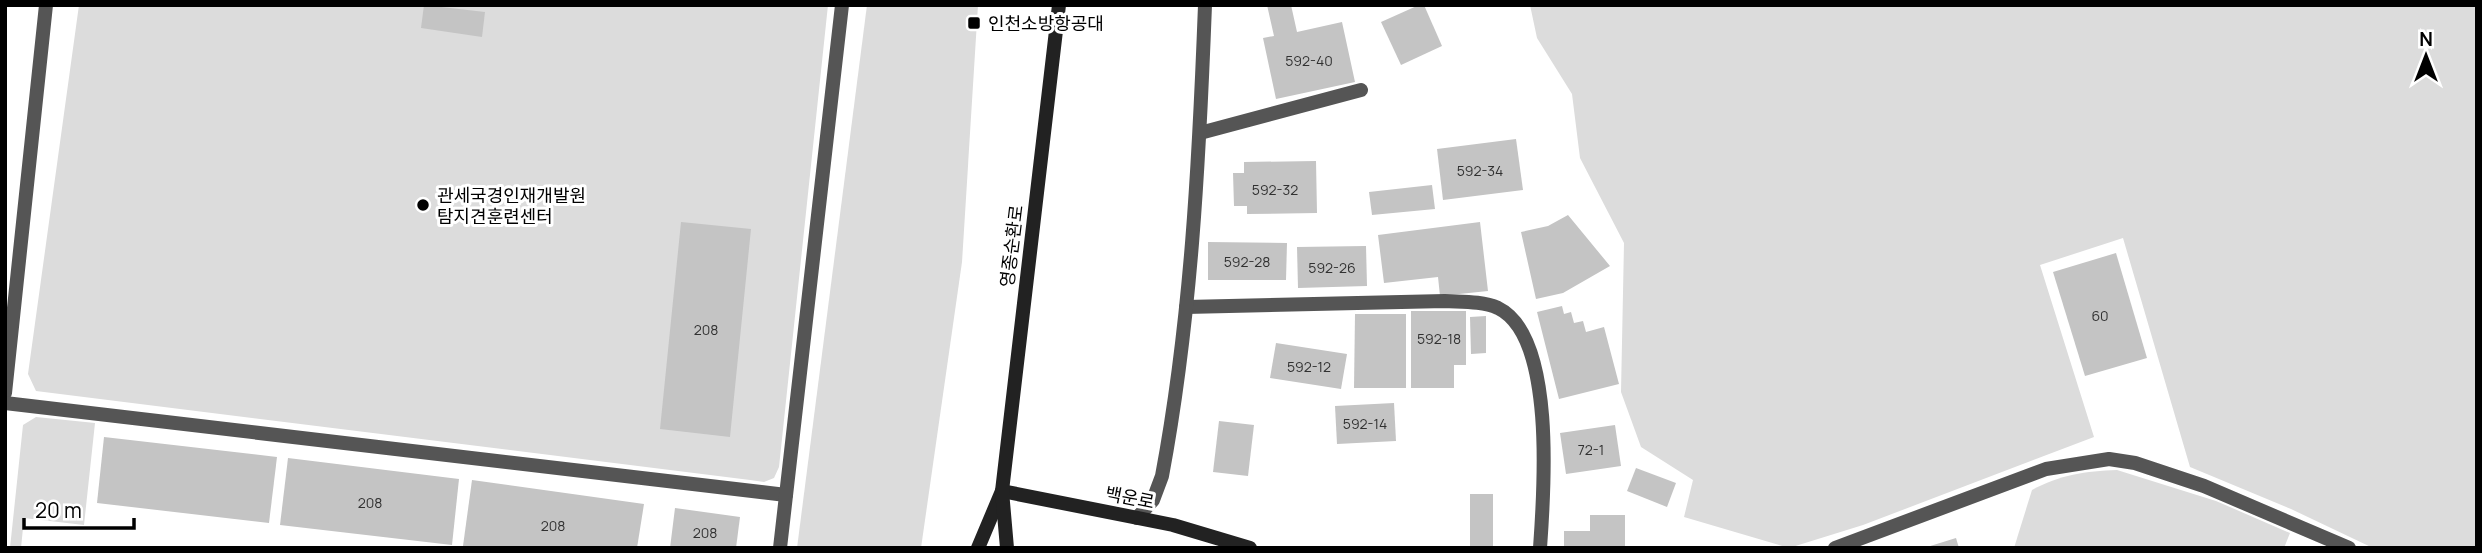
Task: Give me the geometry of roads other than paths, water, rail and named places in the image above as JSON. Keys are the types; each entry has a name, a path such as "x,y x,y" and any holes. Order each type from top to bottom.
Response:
{"main road":[{"name":"영종순환로","path":"1007,548 1002,491 1059,5"},
{"name":"영종순환로","path":"978,548 1002,491"},
{"name":"백운로","path":"1002,491 1173,524 1250,548"}],"lane":[{"path":"5,393 46,5"},
{"path":"780,548 842,5"},
{"path":"1137,518 1153,500 1162,476 1186,307 1200,133 1205,5"},
{"path":"1200,133 1361,90"},
{"path":"1186,307 1445,301 1477,303 1499,309 1516,322 1528,344 1541,401 1546,454 1541,548"},
{"path":"5,403 786,495"},
{"path":"1835,548 2046,469 2109,459 2135,463 2204,486 2349,548"}],"place":[{"name":"인천소방항공대","path":"974,23"},
{"name":"관세국경인재개발원 탐지견훈련센터","path":"423,205"}]}
